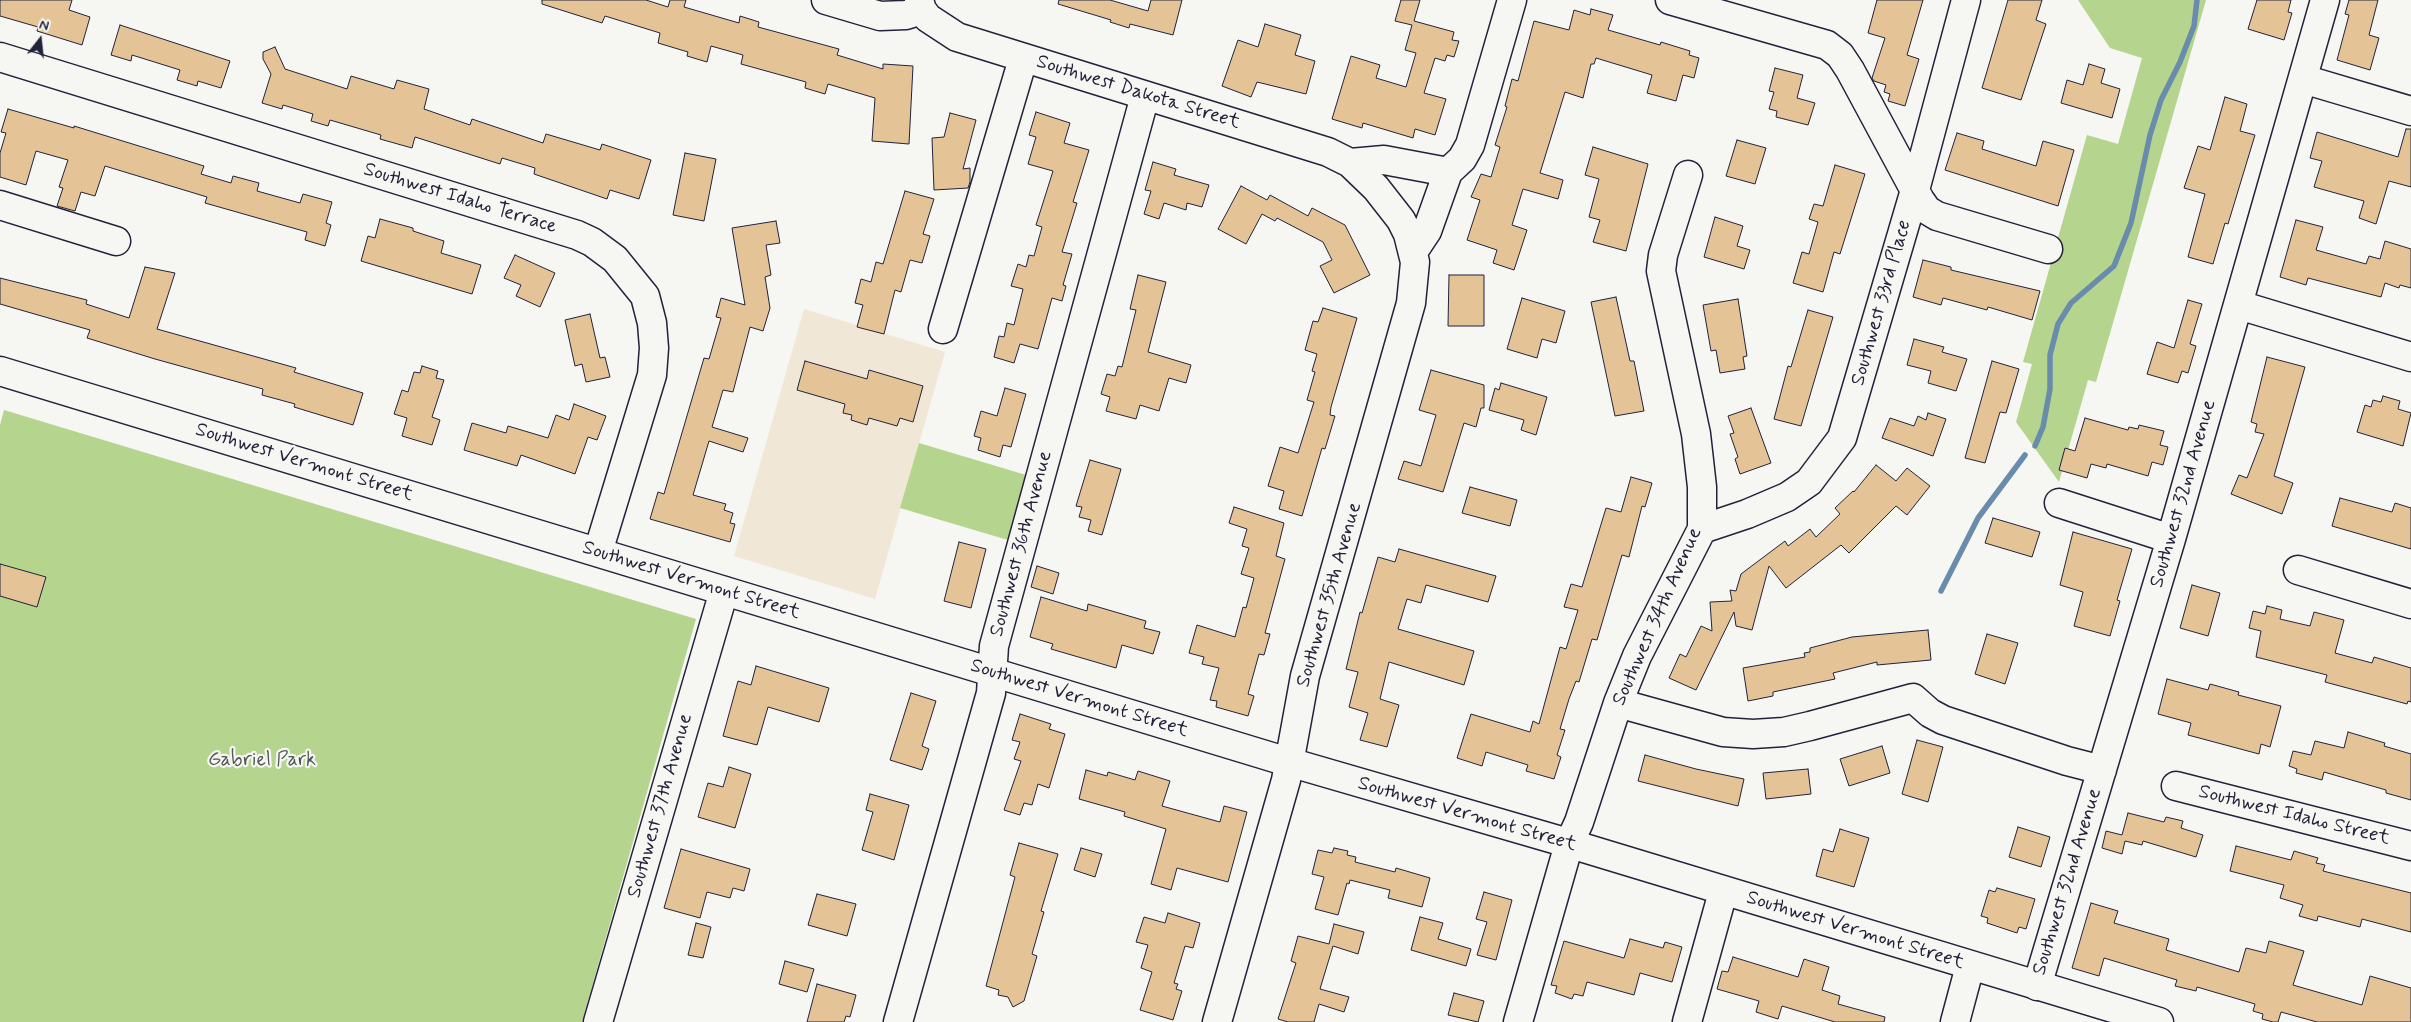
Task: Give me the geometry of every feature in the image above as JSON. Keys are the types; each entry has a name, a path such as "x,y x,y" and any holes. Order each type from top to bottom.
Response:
{"street":[{"name":"Southwest Dakota Street","path":"826,0 880,16 906,15 921,5 935,24 957,37 1328,152 1350,163 1376,188 1400,220 1408,234 1413,252"},
{"path":"1413,252 1427,231 1448,172 1462,160 1470,145 1512,0"},
{"path":"1670,0 1827,45 1840,56 1850,70 1927,210 1937,216 2048,249"},
{"name":"Southwest 33rd Place","path":"1702,528 1747,514 1787,497 1809,482 1842,438 1915,190 1966,0"},
{"name":"Southwest 32nd Avenue","path":"2037,986 2171,539 2325,0"},
{"name":"Southwest Idaho Terrace","path":"0,57 577,235 592,242 615,259 645,296 652,323 654,348 652,375 598,552"},
{"path":"943,329 1023,59"},
{"path":"2302,79 2411,111"},
{"name":"Southwest 36th Avenue","path":"898,1022 991,693 994,646 1145,96"},
{"path":"1350,163 1384,160 1448,172"},
{"name":"Southwest 34th Avenue","path":"1518,1022 1569,844 1579,822 1618,703 1637,656 1702,528 1702,487 1696,434 1661,271 1663,255 1688,175"},
{"path":"0,205 116,241"},
{"name":"Southwest 35th Avenue","path":"1217,1022 1286,780 1305,676 1410,303 1414,285 1413,252"},
{"path":"2239,305 2411,357"},
{"name":"Southwest Vermont Street","path":"0,371 992,673 2159,1022"},
{"path":"2059,503 2171,539"},
{"path":"2298,570 2411,604"},
{"name":"Southwest 37th Avenue","path":"598,1022 724,591"},
{"path":"1618,703 1714,730 1753,734 1784,732 1913,698 1930,713 1943,720 2066,761 2102,770"},
{"name":"Southwest Idaho Street","path":"2176,786 2411,846"},
{"path":"1687,1022 1724,892"},
{"path":"1955,1022 1970,966"}],"shaded area":[{"path":"804,309 945,352 875,599 734,556"}],"green space":[{"path":"2078,0 2206,0 2096,382 2088,380 2059,482 2016,422 2032,364 2023,362 2087,135 2118,144 2142,58 2110,48"},
{"name":"Gabriel Park","path":"4,410 696,619 582,1022 0,1022 0,425"},
{"path":"919,443 1026,475 1008,540 900,508"}],"building":[{"path":"0,0 72,0 69,10 90,17 82,45 37,31 38,27 0,16"},
{"path":"542,0 646,0 668,7 670,0 686,0 684,7 739,23 740,16 759,22 758,27 839,49 837,55 883,69 883,64 913,66 909,144 872,141 875,98 828,84 825,94 805,88 806,82 741,64 743,55 711,46 707,62 687,56 688,52 658,43 660,33 605,16 602,23 542,4"},
{"path":"1059,0 1110,0 1148,11 1151,0 1182,0 1173,35 1130,24 1129,28 1110,22 1111,20 1058,4"},
{"path":"1401,0 1420,0 1414,21 1454,32 1452,40 1459,41 1454,57 1447,55 1445,61 1435,58 1424,93 1446,99 1435,135 1415,129 1413,138 1363,123 1362,128 1332,119 1351,56 1380,65 1376,78 1406,87 1416,53 1405,50 1412,25 1395,21"},
{"path":"1877,0 1923,0 1907,55 1919,59 1905,106 1888,101 1890,94 1884,92 1886,85 1874,81 1872,78 1885,38 1868,33"},
{"path":"2008,0 2042,0 2036,20 2046,24 2021,100 1982,88"},
{"path":"2257,0 2291,0 2288,12 2292,13 2284,40 2248,29"},
{"path":"2349,0 2378,0 2369,35 2379,38 2370,70 2337,60 2349,15 2345,14"},
{"path":"1591,9 1613,15 1608,30 1660,45 1661,42 1690,51 1689,55 1699,58 1694,78 1683,75 1676,101 1647,93 1652,75 1596,58 1594,64 1591,64 1583,98 1565,92 1540,173 1563,180 1558,199 1523,189 1512,225 1527,230 1514,270 1493,263 1497,250 1467,240 1480,200 1471,197 1481,174 1491,177 1500,147 1495,145 1507,107 1505,106 1512,79 1518,81 1534,21 1569,30 1574,10 1590,15"},
{"path":"1265,24 1301,35 1295,55 1315,61 1306,94 1257,82 1251,97 1222,86 1238,40 1258,47"},
{"path":"120,25 230,61 221,88 198,81 197,86 177,80 180,70 132,55 131,61 111,55"},
{"path":"275,47 285,69 347,89 351,76 394,89 397,80 429,89 424,109 470,125 472,119 543,143 546,134 600,150 602,144 651,160 639,199 610,190 607,199 534,174 535,168 502,158 500,164 415,137 412,148 380,139 381,135 330,120 328,126 311,121 313,114 283,105 282,109 262,103 271,74 263,59 263,52"},
{"path":"2089,64 2105,69 2101,83 2120,89 2112,118 2061,103 2067,80 2083,85"},
{"path":"1775,68 1803,75 1797,98 1815,103 1808,125 1776,117 1777,111 1769,109 1774,92 1769,91"},
{"path":"2225,97 2247,104 2240,131 2255,135 2228,224 2225,223 2213,264 2188,257 2205,194 2184,188 2198,146 2210,150"},
{"path":"8,109 74,128 74,126 204,166 201,174 231,183 233,176 259,183 257,191 300,203 303,194 332,202 326,223 331,225 325,246 305,240 307,232 205,203 207,197 105,166 95,196 81,192 75,211 57,206 63,188 59,187 68,160 36,151 26,185 0,177 0,153 6,133 1,132"},
{"path":"1036,112 1070,123 1064,143 1089,150 1073,202 1077,203 1062,252 1072,254 1063,285 1066,286 1062,301 1052,298 1038,349 1020,344 1014,363 994,357 999,336 1004,337 1007,323 1014,325 1023,289 1011,286 1018,264 1026,267 1029,255 1034,256 1042,227 1036,225 1053,171 1028,164 1036,137 1029,135"},
{"path":"950,113 976,120 963,169 970,168 970,182 968,188 934,190 932,138 944,137"},
{"path":"2406,129 2411,129 2411,187 2389,181 2376,224 2359,218 2364,201 2314,187 2322,161 2310,158 2317,132 2398,157"},
{"path":"1957,133 1984,141 1982,149 2036,166 2043,141 2074,150 2058,206 1945,170"},
{"path":"1737,140 1766,148 1755,184 1726,176"},
{"path":"1593,147 1648,164 1626,251 1593,242 1600,220 1589,217 1599,179 1585,175"},
{"path":"685,153 716,159 704,221 673,215"},
{"path":"1153,162 1176,169 1174,175 1209,185 1202,207 1187,203 1186,210 1164,203 1159,219 1144,214 1151,191 1145,190"},
{"path":"1835,165 1865,174 1840,254 1834,252 1823,292 1793,283 1802,252 1809,254 1818,222 1809,219 1814,204 1823,206"},
{"path":"1241,186 1267,200 1270,195 1308,216 1312,208 1345,225 1370,275 1334,293 1320,266 1332,260 1323,242 1277,218 1275,221 1262,214 1246,244 1218,229"},
{"path":"905,191 934,199 923,234 930,236 922,263 910,260 901,292 895,290 884,334 857,327 863,305 855,303 861,279 871,282 876,262 883,264"},
{"path":"1715,217 1743,226 1737,246 1750,250 1744,269 1704,257"},
{"path":"380,219 413,228 413,231 444,241 441,253 481,265 472,294 361,261 368,236 375,238"},
{"path":"2296,220 2323,227 2316,250 2366,264 2369,256 2380,259 2385,241 2411,249 2411,288 2400,285 2399,288 2385,283 2381,297 2308,278 2306,285 2280,277"},
{"path":"776,221 780,243 766,245 771,275 765,277 770,308 763,331 750,327 733,392 723,390 712,427 748,438 743,452 709,441 693,495 726,504 724,510 733,513 730,523 735,524 730,542 650,519 658,492 664,494 704,358 709,359 721,318 716,317 721,298 745,305 732,228"},
{"path":"515,255 555,273 540,307 516,296 521,285 504,278"},
{"path":"1923,260 1951,267 1951,270 2040,291 2032,320 1988,307 1987,310 1943,298 1941,305 1913,297"},
{"path":"145,267 175,273 157,329 296,368 294,372 363,393 353,425 294,407 295,404 262,395 263,389 87,338 90,330 0,304 0,278 87,300 86,304 129,318"},
{"path":"1138,275 1166,282 1148,352 1191,365 1186,383 1169,378 1159,411 1140,405 1136,419 1106,411 1110,397 1101,394 1107,374 1115,376 1118,366 1122,367 1136,310 1130,309"},
{"path":"1449,275 1484,275 1484,326 1448,326"},
{"path":"1616,297 1630,361 1634,361 1644,411 1615,416 1591,302"},
{"path":"1522,298 1565,311 1556,343 1542,339 1537,358 1507,349"},
{"path":"1738,299 1747,356 1743,357 1745,369 1720,373 1716,350 1711,351 1703,305"},
{"path":"2188,300 2202,304 2190,344 2196,346 2188,373 2182,371 2178,383 2147,374 2157,342 2174,348"},
{"path":"1323,308 1357,318 1331,407 1330,415 1335,416 1325,449 1322,448 1302,516 1279,509 1284,491 1268,486 1280,447 1298,453 1314,402 1307,400 1315,372 1312,371 1317,354 1305,350 1313,321 1318,322"},
{"path":"1808,310 1833,317 1801,426 1774,419 1788,366 1791,367"},
{"path":"590,314 600,358 605,357 610,377 586,382 582,364 575,366 565,320"},
{"path":"1914,339 1944,347 1942,352 1967,359 1956,391 1928,383 1931,371 1907,365"},
{"path":"2267,357 2305,367 2274,476 2293,483 2282,514 2231,494 2239,475 2247,478 2264,434 2255,432 2257,424 2251,422"},
{"path":"805,361 867,379 869,370 923,386 913,422 900,418 897,426 869,418 867,425 851,420 852,415 843,413 845,404 797,390"},
{"path":"1992,361 2019,369 2006,413 2000,412 1985,463 1965,458"},
{"path":"422,366 438,371 436,378 444,380 432,417 440,420 432,445 402,436 407,418 394,414 402,390 408,392 414,372 420,373"},
{"path":"1431,370 1484,385 1484,408 1481,408 1476,427 1464,423 1443,492 1398,479 1404,461 1421,466 1436,415 1419,410"},
{"path":"1501,383 1547,397 1536,435 1521,430 1524,420 1489,410 1495,388 1499,390"},
{"path":"1005,388 1026,394 1011,447 1003,445 1000,457 978,450 981,438 974,436 981,411 997,416"},
{"path":"2383,396 2400,401 2398,409 2411,413 2403,446 2357,432 2365,405 2371,407 2373,400 2381,402"},
{"path":"574,404 606,416 597,440 588,437 575,474 521,455 517,466 464,450 472,423 506,433 508,426 548,438 556,415 569,420"},
{"path":"1751,408 1771,463 1740,474 1735,459 1738,457 1730,434 1734,433 1728,416"},
{"path":"1928,413 1946,419 1933,456 1882,438 1890,418 1914,426 1918,416 1926,420"},
{"path":"2085,418 2128,430 2129,427 2138,429 2139,425 2164,431 2160,445 2168,447 2163,465 2152,462 2148,476 2107,464 2106,468 2091,464 2087,478 2059,470 2065,448 2075,451"},
{"path":"1090,460 1121,469 1102,535 1088,531 1091,520 1079,517 1082,507 1076,506"},
{"path":"1876,465 1896,481 1907,468 1930,486 1907,515 1896,506 1849,553 1841,545 1786,588 1769,566 1752,630 1736,626 1734,612 1696,690 1669,678 1680,654 1686,657 1701,626 1712,631 1710,602 1732,601 1730,590 1736,591 1741,574 1785,541 1788,546 1810,529 1816,537 1840,514 1835,508 1854,492"},
{"path":"1631,477 1652,483 1645,507 1642,506 1629,557 1622,555 1597,640 1592,639 1579,682 1576,681 1569,699 1560,729 1565,730 1557,755 1561,757 1554,779 1526,771 1528,765 1486,752 1482,766 1457,758 1471,714 1530,732 1533,721 1539,724 1560,647 1566,649 1578,610 1564,607 1571,584 1582,587 1606,508 1621,512"},
{"path":"1470,487 1517,500 1510,526 1462,513"},
{"path":"2340,498 2392,512 2395,503 2411,508 2411,549 2332,526"},
{"path":"1234,507 1284,523 1276,556 1285,559 1265,633 1270,634 1264,655 1259,654 1248,694 1254,696 1248,716 1216,707 1217,701 1210,700 1219,668 1202,664 1204,657 1189,653 1197,625 1235,637 1243,607 1246,608 1254,578 1241,574 1249,548 1242,546 1247,529 1229,523"},
{"path":"1993,518 2040,532 2032,557 1985,543"},
{"path":"2073,532 2132,549 2117,600 2120,601 2110,636 2074,626 2083,592 2060,585"},
{"path":"959,542 986,549 971,608 944,601"},
{"path":"1399,549 1496,576 1488,602 1426,585 1421,603 1407,599 1398,629 1474,651 1464,685 1389,662 1380,699 1399,705 1387,747 1360,740 1368,713 1349,707 1358,672 1346,669 1360,612 1362,613 1378,557 1395,562"},
{"path":"0,564 46,577 37,607 0,596"},
{"path":"1037,566 1059,573 1053,594 1031,587"},
{"path":"2192,585 2220,593 2208,636 2180,628"},
{"path":"1041,597 1087,611 1088,604 1146,621 1144,628 1160,632 1153,654 1122,645 1116,668 1051,649 1053,644 1030,637"},
{"path":"2267,606 2282,610 2280,619 2310,626 2314,612 2344,620 2335,653 2372,663 2374,657 2411,668 2411,702 2408,701 2407,704 2325,682 2327,675 2256,657 2261,631 2249,628 2253,611 2265,614"},
{"path":"1928,630 1931,660 1877,665 1877,662 1833,673 1835,679 1773,692 1773,696 1748,701 1743,668 1805,657 1804,653 1810,652 1810,648 1852,637"},
{"path":"1987,634 2018,643 2005,684 1975,674"},
{"path":"756,666 829,688 819,722 768,707 757,745 723,736 738,681 751,685"},
{"path":"2167,679 2208,690 2210,684 2239,692 2238,695 2281,706 2270,747 2261,744 2259,754 2188,735 2191,723 2158,714"},
{"path":"911,693 936,701 922,746 929,749 922,770 890,760"},
{"path":"1020,714 1051,724 1049,729 1065,734 1049,788 1038,784 1032,805 1024,803 1020,815 1004,810 1021,761 1014,759 1020,742 1012,740"},
{"path":"2348,732 2385,743 2384,746 2411,754 2411,800 2386,793 2386,790 2324,772 2322,780 2296,773 2297,769 2289,766 2293,751 2311,755 2315,741 2344,748"},
{"path":"1917,740 1943,747 1928,802 1902,794"},
{"path":"1882,746 1890,773 1849,786 1840,759"},
{"path":"1645,755 1696,769 1744,779 1738,806 1638,781"},
{"path":"729,767 751,774 735,828 698,817 708,783 723,787"},
{"path":"1808,769 1811,794 1766,799 1763,773"},
{"path":"1086,770 1107,776 1108,772 1135,780 1138,771 1170,781 1162,806 1220,822 1224,806 1247,812 1228,882 1177,868 1171,890 1151,884 1166,829 1124,816 1125,812 1079,799"},
{"path":"870,794 909,805 894,860 862,850 873,812 866,810"},
{"path":"2128,813 2164,822 2166,817 2183,821 2181,828 2203,835 2196,857 2143,841 2142,845 2125,841 2122,854 2102,848 2106,831 2122,835"},
{"path":"2018,827 2050,837 2041,867 2009,857"},
{"path":"1840,829 1869,838 1854,887 1816,876 1823,849 1833,852"},
{"path":"1019,843 1058,854 1041,911 1044,912 1032,954 1037,956 1024,1001 1013,1007 1008,997 998,995 999,990 986,986 1015,877 1010,875"},
{"path":"2236,846 2291,860 2294,851 2318,858 2316,863 2325,865 2323,871 2411,893 2411,932 2362,919 2360,927 2318,916 2317,921 2299,916 2303,905 2280,898 2284,885 2230,871"},
{"path":"1081,848 1102,854 1095,877 1074,870"},
{"path":"1334,848 1348,851 1347,855 1356,857 1355,862 1395,872 1396,868 1430,878 1422,907 1388,898 1390,890 1350,880 1349,884 1347,883 1338,915 1315,909 1324,877 1312,874 1318,850 1332,853"},
{"path":"681,849 750,869 744,891 733,888 730,898 707,892 700,918 664,908"},
{"path":"1997,888 2035,899 2026,929 2019,927 2017,933 1987,923 1988,918 1981,916 1989,890 1995,892"},
{"path":"1484,892 1512,900 1496,960 1477,955 1487,922 1476,919"},
{"path":"817,894 856,904 847,936 808,925"},
{"path":"2091,903 2118,911 2114,923 2169,939 2166,950 2239,972 2246,948 2266,953 2269,941 2304,951 2293,985 2362,1005 2370,976 2411,988 2411,1022 2317,1022 2281,1012 2278,1022 2273,1022 2262,1019 2263,1014 2253,1011 2255,1004 2197,987 2196,991 2175,986 2177,980 2104,958 2099,976 2072,968"},
{"path":"1168,913 1200,923 1193,948 1185,946 1174,983 1178,984 1176,989 1182,991 1173,1020 1140,1010 1152,972 1141,968 1148,945 1136,942 1144,917 1165,923"},
{"path":"1420,917 1443,923 1438,939 1471,949 1466,966 1411,950"},
{"path":"696,923 711,927 703,958 688,955"},
{"path":"1334,924 1364,932 1358,954 1333,946 1320,989 1349,997 1344,1012 1319,1004 1314,1022 1288,1022 1278,1019 1296,963 1291,961 1298,936 1329,944"},
{"path":"1630,939 1663,948 1665,942 1682,947 1672,982 1640,973 1634,995 1587,982 1583,996 1574,994 1572,999 1555,993 1557,986 1551,985 1564,941 1624,958"},
{"path":"1733,957 1798,977 1804,959 1829,967 1822,990 1840,996 1838,1004 1885,1017 1884,1022 1835,1022 1782,1006 1778,1019 1756,1012 1759,1001 1717,989 1722,971 1728,972"},
{"path":"785,961 814,969 807,992 779,984"},
{"path":"817,984 856,995 850,1017 846,1016 844,1022 807,1022"},
{"path":"1454,993 1484,1001 1478,1022 1448,1015"}],"waterway":[{"path":"2035,446 2043,427 2050,389 2050,355 2058,324 2071,303 2114,266 2131,223 2150,135 2161,100 2180,62 2194,26 2197,0"},
{"path":"1941,591 1978,518 2025,455"}]}
